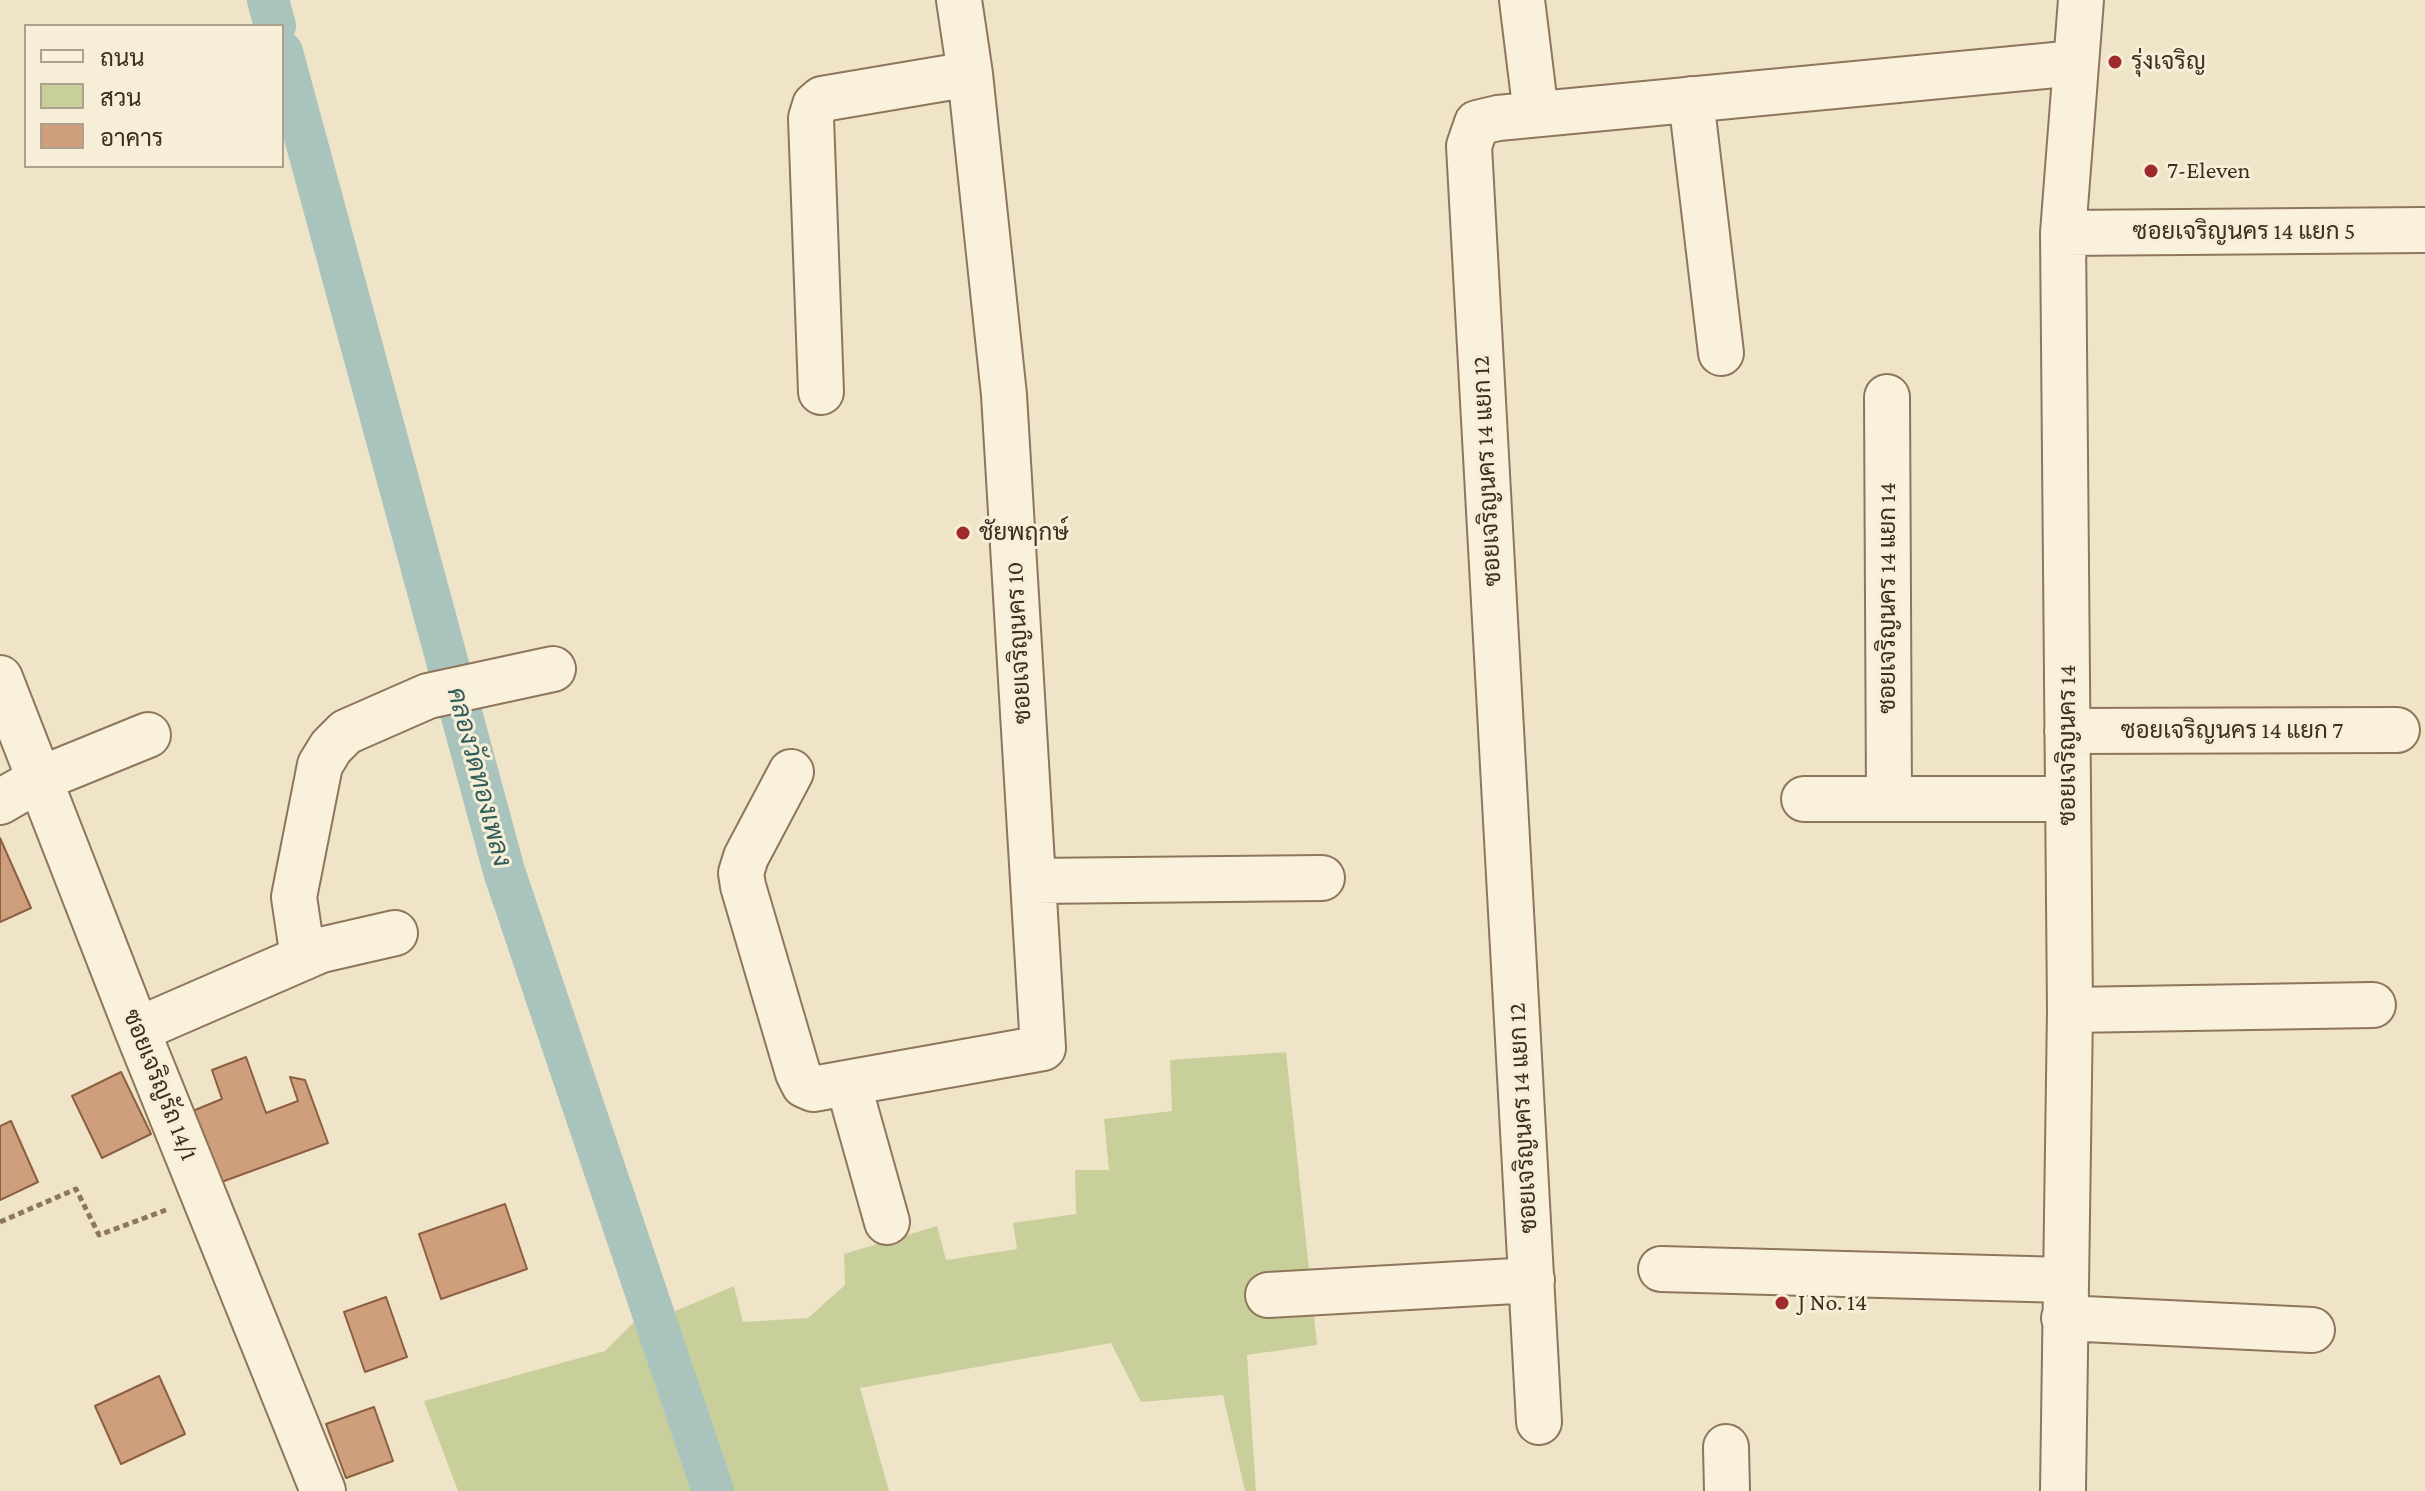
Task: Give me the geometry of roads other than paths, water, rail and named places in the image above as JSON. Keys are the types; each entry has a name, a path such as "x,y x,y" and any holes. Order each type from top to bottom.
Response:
{"street":[{"name":"ซอยเจริญนคร 10","path":"848,1083 1043,1048 1004,395 970,74 959,0"},
{"path":"1522,0 1536,114"},
{"name":"ซอยเจริญนคร 14","path":"2063,1491 2070,1010 2063,233 2081,0"},
{"name":"ซอยเจริญนคร 14 แยก 12","path":"1539,1422 1469,146 1477,123 1536,114 2076,63"},
{"path":"821,392 811,118 815,105 822,99 970,74"},
{"path":"1691,99 1721,353"},
{"name":"ซอยเจริญนคร 14 แยก 5","path":"2063,233 2425,230"},
{"name":"ซอยเจริญนคร 14 แยก 14","path":"1887,397 1889,799"},
{"path":"303,958 294,897 320,765 331,747 346,732 448,691 553,669"},
{"name":"ซอยเจริญรัถ 14/1","path":"0,678 137,1030 323,1491"},
{"name":"ซอยเจริญนคร 14 แยก 7","path":"2067,731 2397,730"},
{"path":"0,802 40,779 148,735"},
{"path":"791,772 746,857 741,873 743,886 798,1073 804,1085 813,1089 848,1083 887,1222"},
{"path":"1804,799 2068,799"},
{"path":"1033,881 1322,878"},
{"path":"137,1030 321,950 395,933"},
{"path":"2070,1010 2373,1005"},
{"path":"1661,1269 2065,1299 2312,1330"},
{"path":"1268,1295 1532,1280"},
{"path":"1726,1447 1727,1491"}],"waterway":[{"name":"คลองวัดทองเพลง","path":"268,0 274,24"},
{"name":"คลองวัดทองเพลง","path":"284,59 504,871 713,1491"}],"place":[{"name":"รุ่งเจริญ","path":"2115,62"},
{"name":"7-Eleven","path":"2151,171"},
{"name":"ชัยพฤกษ์","path":"963,533"},
{"name":"J No. 14","path":"1782,1303"}]}
